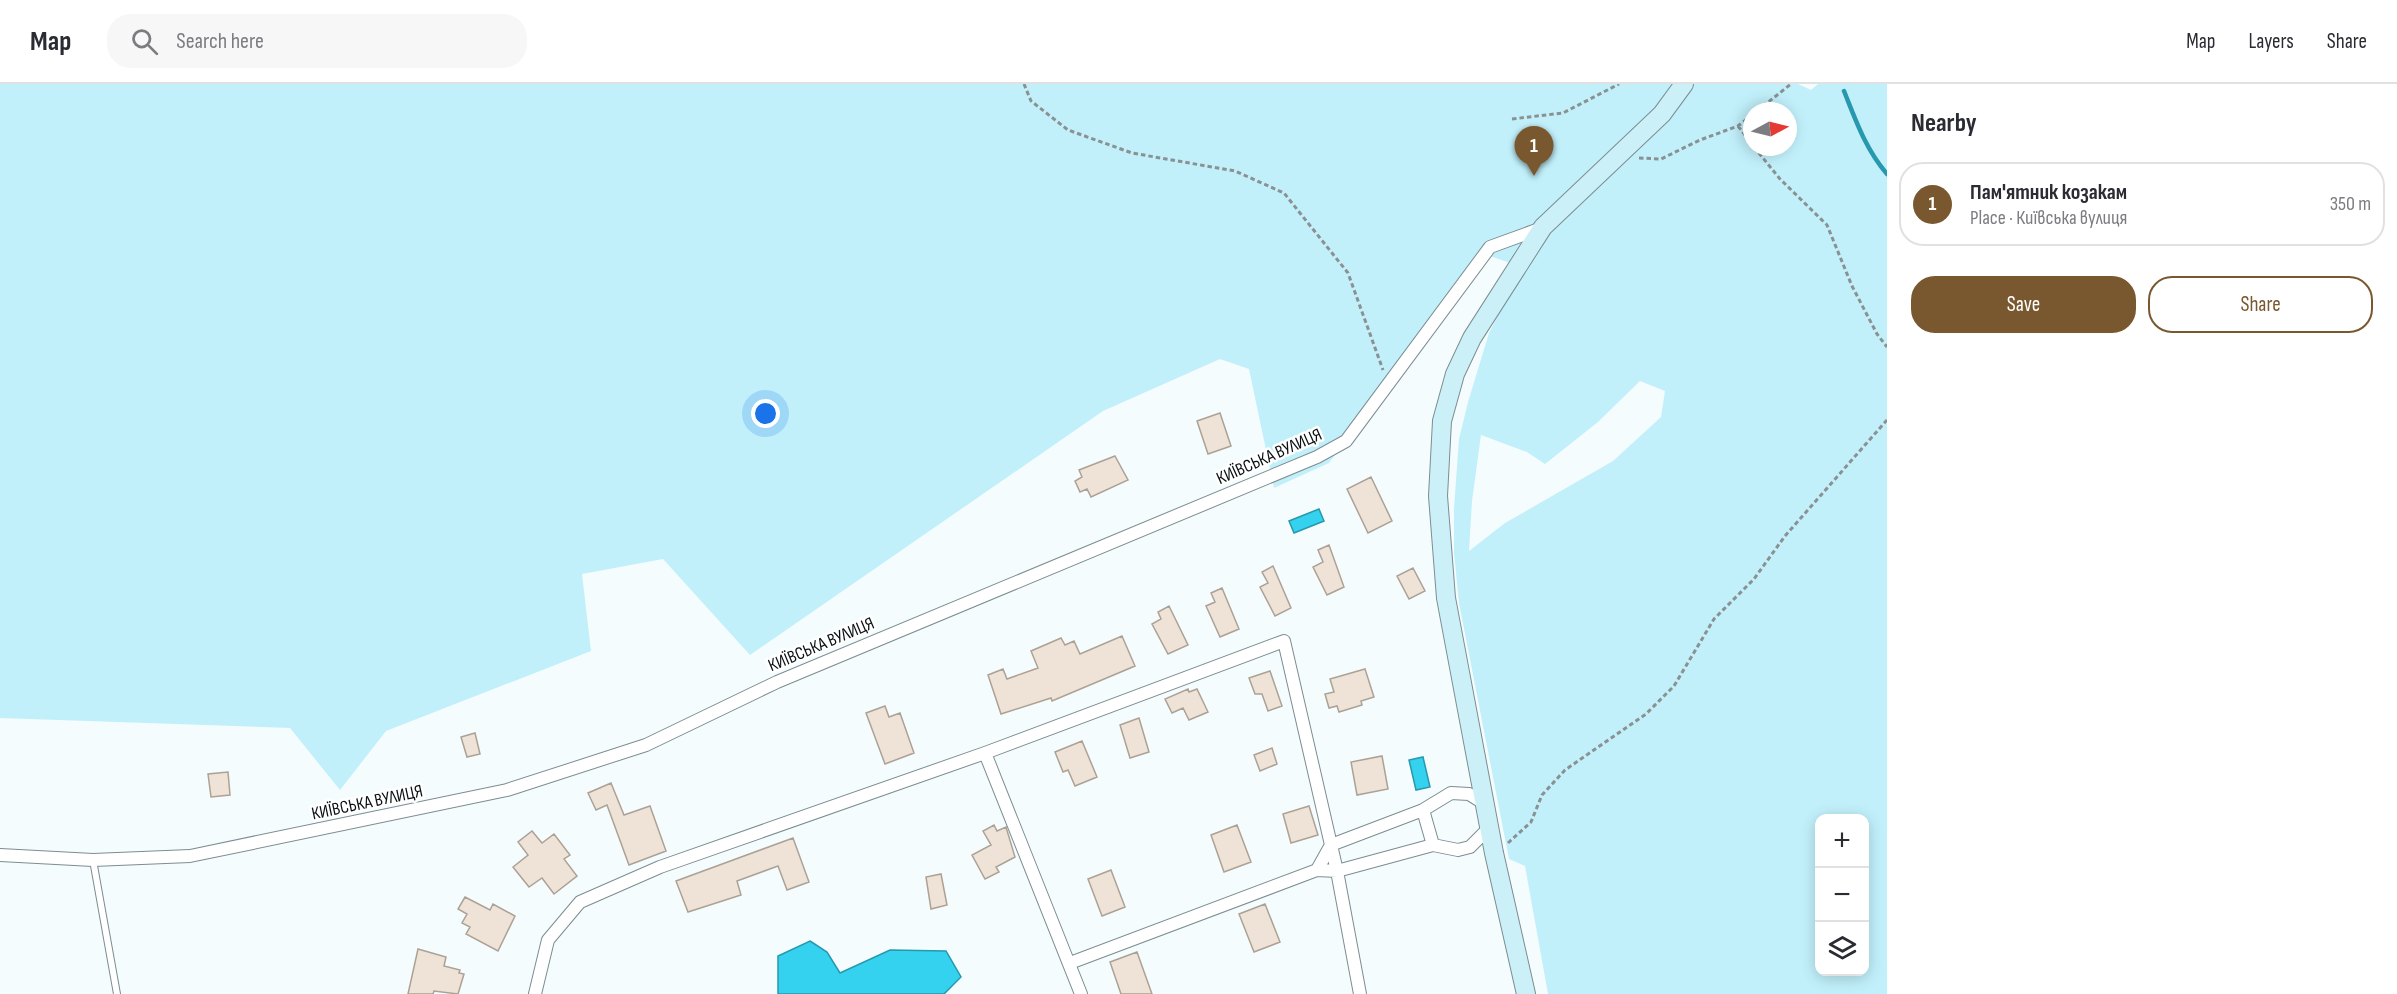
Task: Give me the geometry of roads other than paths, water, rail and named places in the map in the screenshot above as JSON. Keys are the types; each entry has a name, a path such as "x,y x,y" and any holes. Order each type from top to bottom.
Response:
{"main road":[{"path":"1526,994 1494,853 1446,598 1438,496 1442,421 1455,374 1472,338 1543,227 1619,158 1662,114 1684,84"}],"street":[{"name":"КИЇВСЬКА ВУЛИЦЯ","path":"0,855 93,860 190,856 507,790 646,745 777,682 1317,458 1346,441 1490,247 1543,227"},
{"path":"535,994 548,940 580,902 660,867 985,753 1284,641 1337,871 1360,994"},
{"path":"985,753 1081,994"},
{"path":"1317,870 1331,844 1422,810 1450,793 1469,794 1485,804"},
{"path":"1422,810 1433,845"},
{"path":"1070,963 1317,870 1337,871 1433,845 1449,850 1470,847 1490,827"}],"lane":[{"path":"93,860 117,994"}],"water":[{"path":"1319,509 1324,521 1294,533 1289,521"},
{"path":"1423,757 1430,787 1416,790 1409,760"},
{"path":"810,941 827,952 840,973 890,950 946,951 961,977 944,994 778,994 778,956"}],"waterway":[{"path":"1844,91 1867,145 1887,174"}],"place":[{"name":"Пам'ятник козакам","path":"1534,176"}]}
